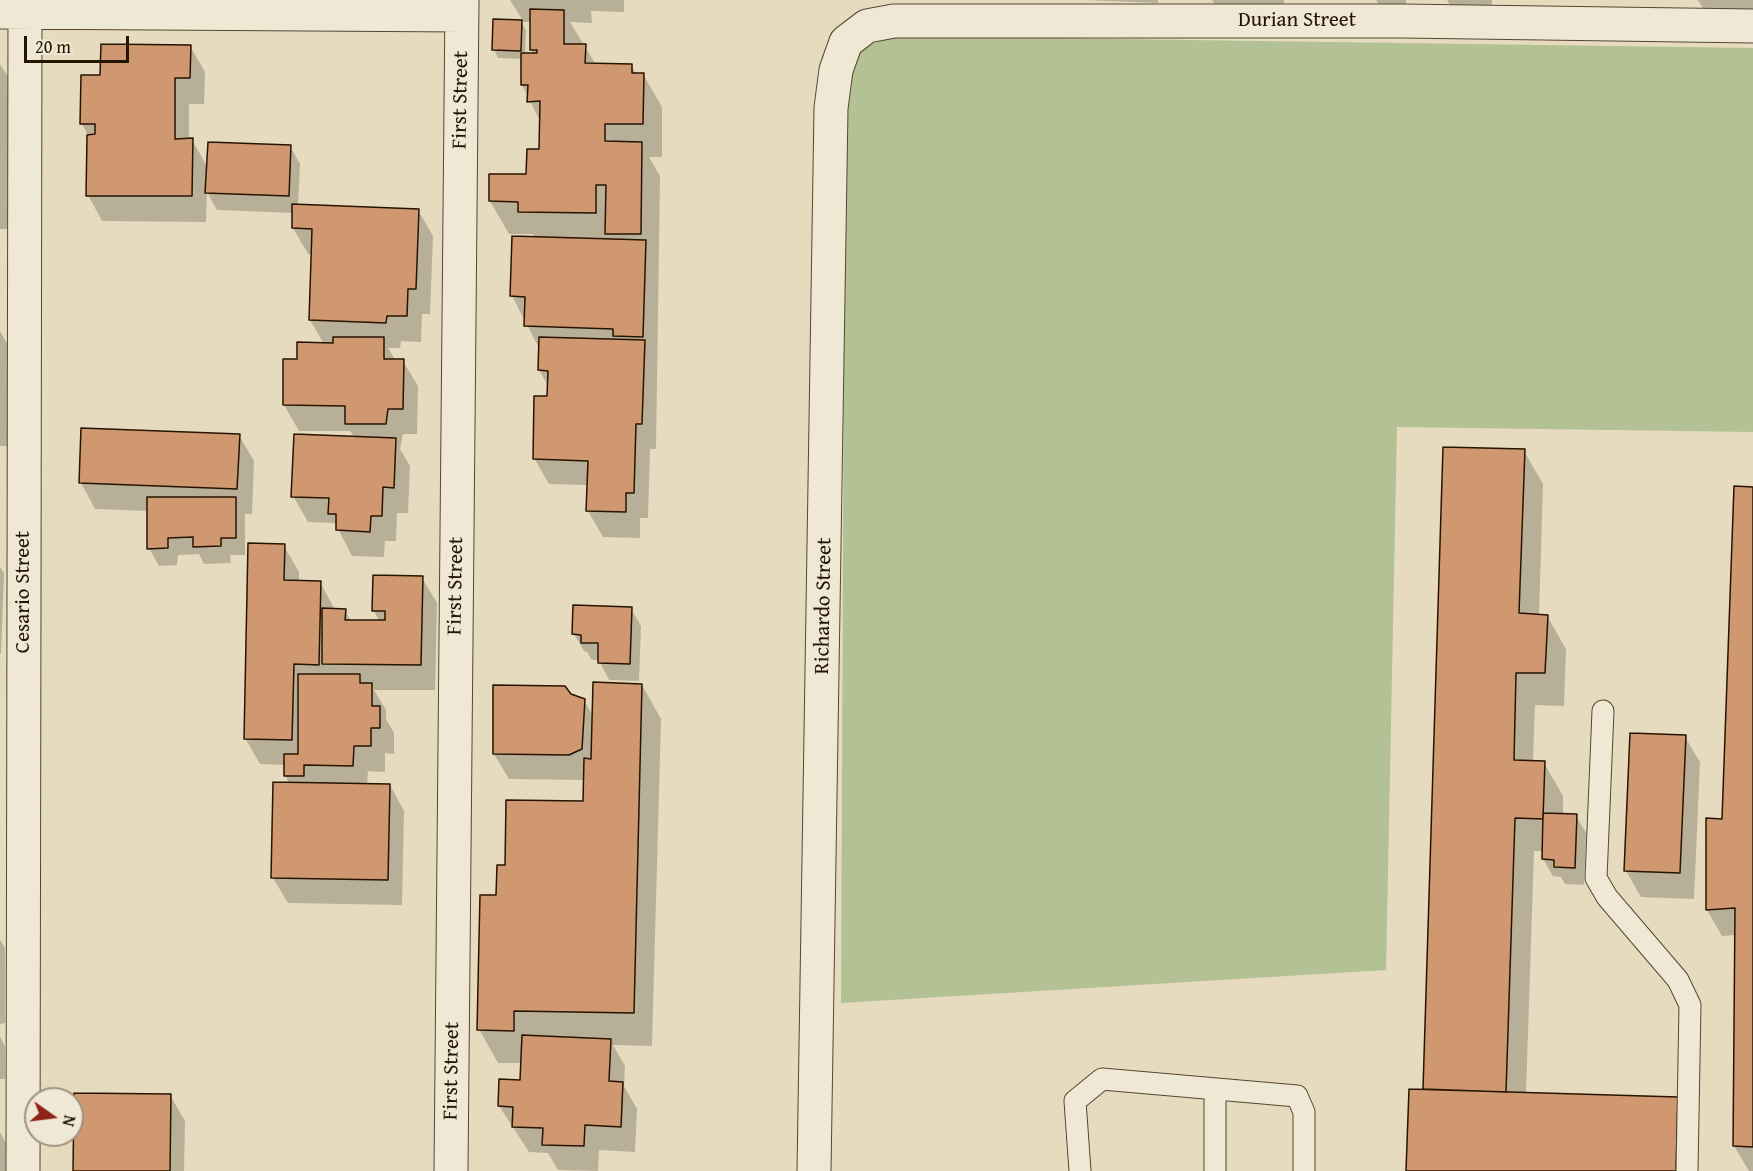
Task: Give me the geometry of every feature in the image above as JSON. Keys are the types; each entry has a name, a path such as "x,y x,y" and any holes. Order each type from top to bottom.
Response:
{"street":[{"path":"13,12 462,8"},
{"name":"First Street","path":"451,1171 462,8"},
{"name":"Cesario Street","path":"13,12 23,1171"},
{"name":"Durian Street","path":"846,42 867,26 894,21 1403,21 1753,26"},
{"name":"Richardo Street","path":"814,1171 831,108 836,70 846,42"}],"lane":[{"path":"1603,711 1596,878 1607,897 1678,980 1690,1005 1687,1171"},
{"path":"1080,1171 1075,1101 1102,1079 1297,1096 1304,1112 1304,1171"},
{"path":"1215,1089 1215,1171"}],"green space":[{"path":"907,36 1753,48 1753,432 1397,427 1386,970 841,1003 845,102 849,72 862,50 880,40"}],"building":[{"path":"530,9 564,10 564,44 586,44 585,63 632,64 632,73 644,73 643,124 605,124 605,141 642,142 641,234 605,234 606,185 596,185 596,213 518,212 518,202 489,201 489,174 526,174 527,149 539,149 540,101 527,102 528,85 521,85 521,53 537,53 537,50 530,50"},
{"path":"493,19 522,20 521,51 492,50"},
{"path":"101,44 191,45 190,78 175,78 175,139 193,138 192,196 86,196 87,135 95,134 95,124 80,124 81,75 100,75"},
{"path":"208,142 291,145 289,196 205,193"},
{"path":"292,204 419,209 416,289 408,289 407,316 387,316 386,323 309,320 312,229 292,228"},
{"path":"512,236 646,240 643,337 613,336 613,329 524,326 525,297 510,296"},
{"path":"333,337 384,337 384,359 404,359 403,409 388,409 386,424 345,424 345,406 283,405 283,359 297,359 297,342 333,343"},
{"path":"539,337 645,340 642,424 636,424 634,493 626,493 626,512 586,511 588,461 533,459 534,396 547,396 548,371 538,370"},
{"path":"81,428 240,434 237,489 79,483"},
{"path":"294,434 396,438 394,488 383,487 382,516 371,516 370,532 336,530 336,514 328,514 329,498 291,497"},
{"path":"1443,447 1525,449 1519,613 1548,615 1545,673 1516,673 1514,760 1545,761 1543,819 1515,818 1506,1092 1423,1089"},
{"path":"1734,486 1753,487 1753,1147 1733,1146 1735,908 1706,910 1706,818 1722,819"},
{"path":"147,497 236,497 236,538 221,538 221,546 193,547 193,537 168,538 168,548 147,549"},
{"path":"248,543 285,544 284,580 321,581 319,665 294,664 292,740 244,739"},
{"path":"373,575 423,576 421,665 322,664 322,608 346,609 345,620 385,620 385,611 372,611"},
{"path":"573,605 632,607 630,664 598,663 598,643 581,643 581,635 572,634"},
{"path":"298,674 360,674 360,683 372,683 372,706 380,706 380,728 371,728 371,746 354,746 353,766 304,765 304,776 284,776 284,754 298,754"},
{"path":"593,682 642,684 634,1013 514,1011 514,1031 477,1030 480,895 496,895 497,865 505,865 506,800 583,801 584,758 591,759"},
{"path":"493,685 565,686 571,694 585,699 582,749 569,755 493,754"},
{"path":"1630,733 1686,735 1680,873 1624,871"},
{"path":"273,782 390,784 388,880 271,878"},
{"path":"1543,813 1577,814 1575,868 1554,867 1554,860 1542,859"},
{"path":"522,1035 611,1039 609,1081 623,1082 621,1127 585,1125 584,1146 542,1145 543,1128 512,1127 513,1107 498,1106 499,1079 520,1080"},
{"path":"1409,1089 1678,1097 1676,1171 1406,1171"},
{"path":"84,1093 171,1094 170,1171 73,1171 73,1147 84,1147"}]}
